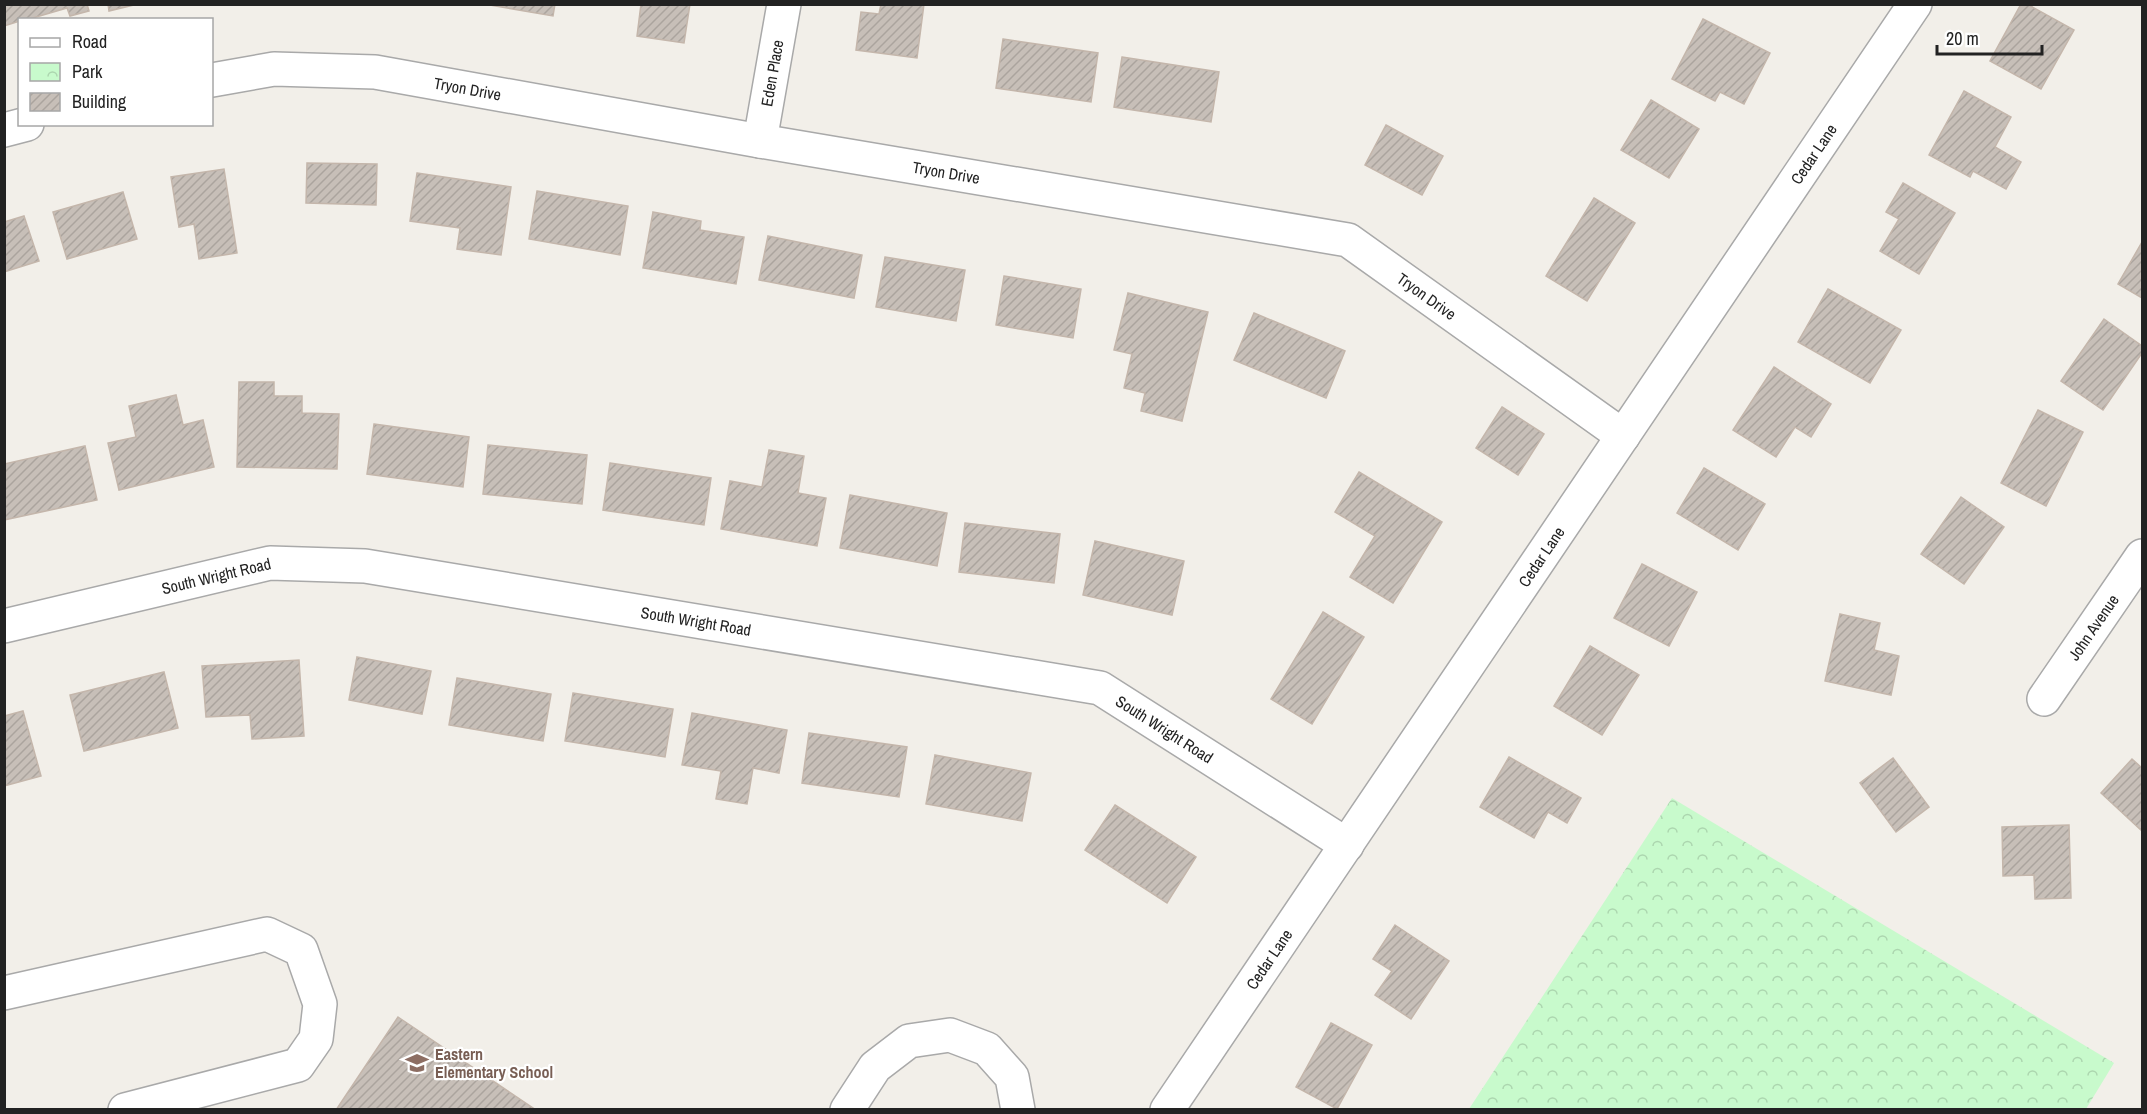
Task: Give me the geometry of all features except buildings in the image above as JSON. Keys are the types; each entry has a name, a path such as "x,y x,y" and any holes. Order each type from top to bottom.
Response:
{"street":[{"name":"Eden Place","path":"760,141 784,4"},
{"name":"Cedar Lane","path":"1167,1110 1915,4"},
{"name":"Tryon Drive","path":"213,80 274,69 375,72 760,141 1348,240 1623,436"},
{"path":"4,130 19,126"},
{"name":"John Avenue","path":"2044,699 2142,556"},
{"name":"South Wright Road","path":"4,626 270,563 376,568 1100,688 1347,845"},
{"path":"4,993 267,933 301,950 320,1004 316,1039 298,1065 125,1110"},
{"path":"847,1110 875,1067 909,1041 950,1035 987,1049 1012,1077 1018,1110"}],"green space":[{"path":"1672,798 2114,1063 2086,1109 1469,1109"}],"place":[{"name":"Eastern Elementary School","path":"417,1063"}]}
